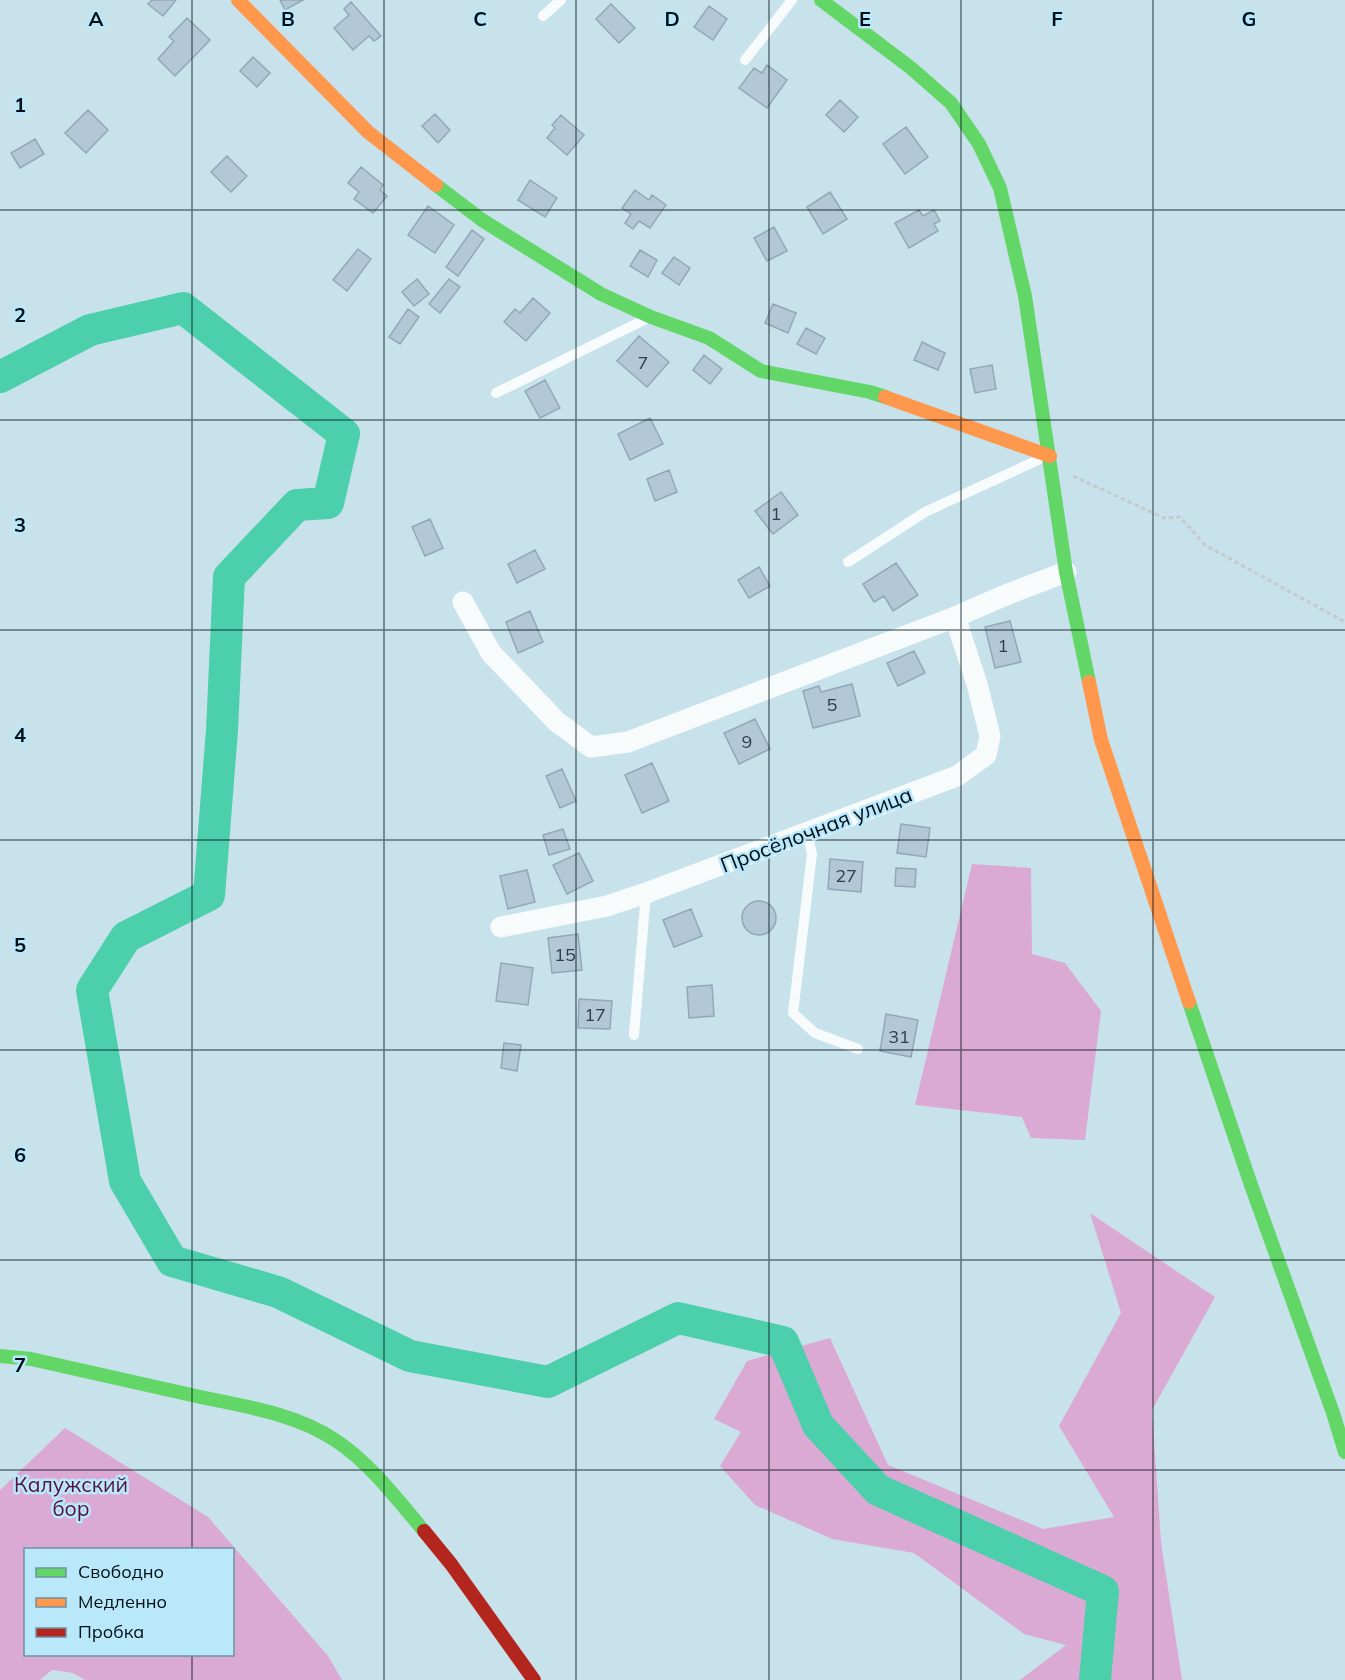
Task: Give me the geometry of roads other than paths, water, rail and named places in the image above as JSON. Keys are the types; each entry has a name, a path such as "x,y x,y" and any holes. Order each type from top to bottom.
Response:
{"street":[{"path":"238,0 368,132 474,214 602,294 651,317 709,338 760,371 870,392 1050,456"},
{"path":"821,0 912,68 951,103 979,144 1000,188 1025,296 1066,572 1101,740 1251,1185 1345,1452"},
{"path":"463,602 491,653 557,722 591,747 628,742 1066,572"},
{"name":"Просёлочная улица","path":"501,927 607,906 957,776 986,755 990,736 955,617"},
{"path":"0,1356 31,1359 260,1410 312,1427 335,1440 360,1460 400,1502 450,1564 534,1680"}],"lane":[{"path":"543,16 561,0"},
{"path":"746,60 792,0"},
{"path":"496,393 651,317"},
{"path":"848,562 925,512 1029,463 1050,456"},
{"path":"807,832 812,854 793,1013 814,1033 858,1048"},
{"path":"634,1035 646,893"}],"waterway":[{"path":"0,377 90,330 183,308 344,434 328,503 297,505 229,577 222,730 209,895 126,937 92,990 125,1181 172,1261 278,1292 410,1356 548,1382 678,1318 783,1342 818,1425 878,1490 1103,1591 1095,1680"}],"park label":[{"name":"Калужский бор","path":"71,1496"}]}
